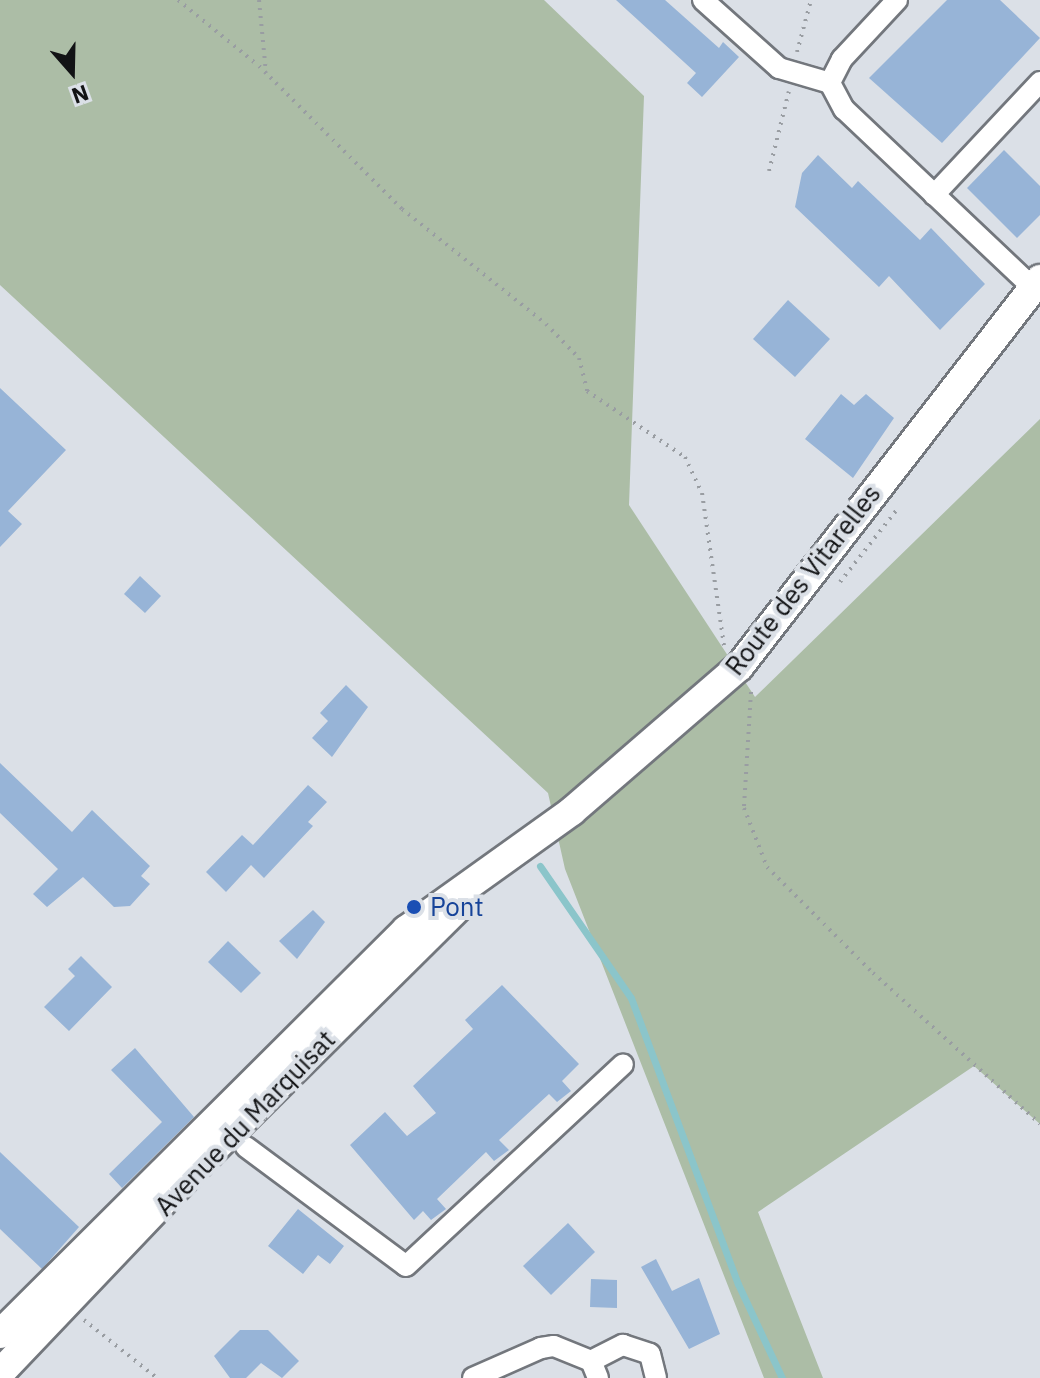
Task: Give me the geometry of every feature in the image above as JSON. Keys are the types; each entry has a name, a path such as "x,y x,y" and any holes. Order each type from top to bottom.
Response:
{"main road":[{"name":"Route des Vitarelles","path":"528,844 739,667 1036,283"},
{"name":"Avenue du Marquisat","path":"0,1334 406,930 528,844"},
{"name":"Avenue du Marquisat","path":"0,1373 489,874"}],"street":[{"path":"703,0 779,68 830,83 844,109 934,195 1036,283"},
{"path":"830,83 842,59 897,0"},
{"path":"934,195 1040,82"},
{"path":"246,1147 406,1266 623,1064"},
{"path":"473,1378 508,1358 554,1346 595,1369 633,1345 650,1354 656,1378"}],"path":[{"path":"178,0 266,75 402,209 546,324 579,358 587,391 685,457 702,493 720,636 751,681 744,808 767,867 873,973 1040,1124"},
{"path":"259,0 266,75"},
{"path":"77,1314 157,1378"}],"green space":[{"path":"0,0 544,0 644,96 629,505 755,697 1040,419 1040,1124 974,1066 758,1212 823,1378 764,1378 565,869 548,793 0,285"}],"building":[{"path":"616,0 665,0 719,48 723,42 739,57 702,97 687,83 696,73"},
{"path":"947,0 1000,0 1040,38 942,143 869,78"},
{"path":"1004,150 1040,186 1040,215 1017,238 967,188"},
{"path":"818,155 852,188 858,181 920,240 931,228 985,284 940,330 889,276 879,287 795,207 802,173"},
{"path":"788,300 830,339 795,377 753,339"},
{"path":"0,388 66,450 8,511 22,524 0,547"},
{"path":"841,394 854,405 866,394 894,418 853,478 805,439"},
{"path":"140,576 161,596 145,613 124,594"},
{"path":"346,685 368,707 332,757 312,738 328,721 320,713"},
{"path":"0,763 72,832 92,810 150,866 141,876 150,884 130,906 114,907 83,877 47,907 33,894 58,869 0,813"},
{"path":"308,785 327,802 308,822 313,826 264,878 251,865 226,892 206,872 242,835 253,845"},
{"path":"313,910 325,922 297,959 279,941"},
{"path":"228,941 261,973 241,993 208,962"},
{"path":"81,956 112,987 69,1031 44,1007 75,976 68,969"},
{"path":"502,985 579,1064 562,1081 571,1091 557,1102 549,1094 499,1140 509,1150 494,1161 486,1152 437,1199 446,1209 431,1220 423,1211 414,1220 350,1145 385,1112 407,1136 436,1113 413,1086 473,1029 465,1020"},
{"path":"135,1048 194,1117 122,1188 109,1174 162,1122 111,1070"},
{"path":"0,1152 79,1227 42,1269 0,1229"},
{"path":"298,1209 344,1246 330,1264 318,1255 303,1274 268,1246"},
{"path":"568,1223 595,1252 551,1295 523,1266"},
{"path":"656,1259 672,1291 699,1278 720,1334 689,1349 641,1267"},
{"path":"591,1279 617,1280 617,1308 590,1307"},
{"path":"240,1330 268,1330 299,1361 282,1378 261,1363 246,1378 230,1378 214,1356"}],"waterway":[{"path":"540,866 631,998 738,1284 782,1378"}],"place":[{"name":"Pont","path":"414,907"}]}
